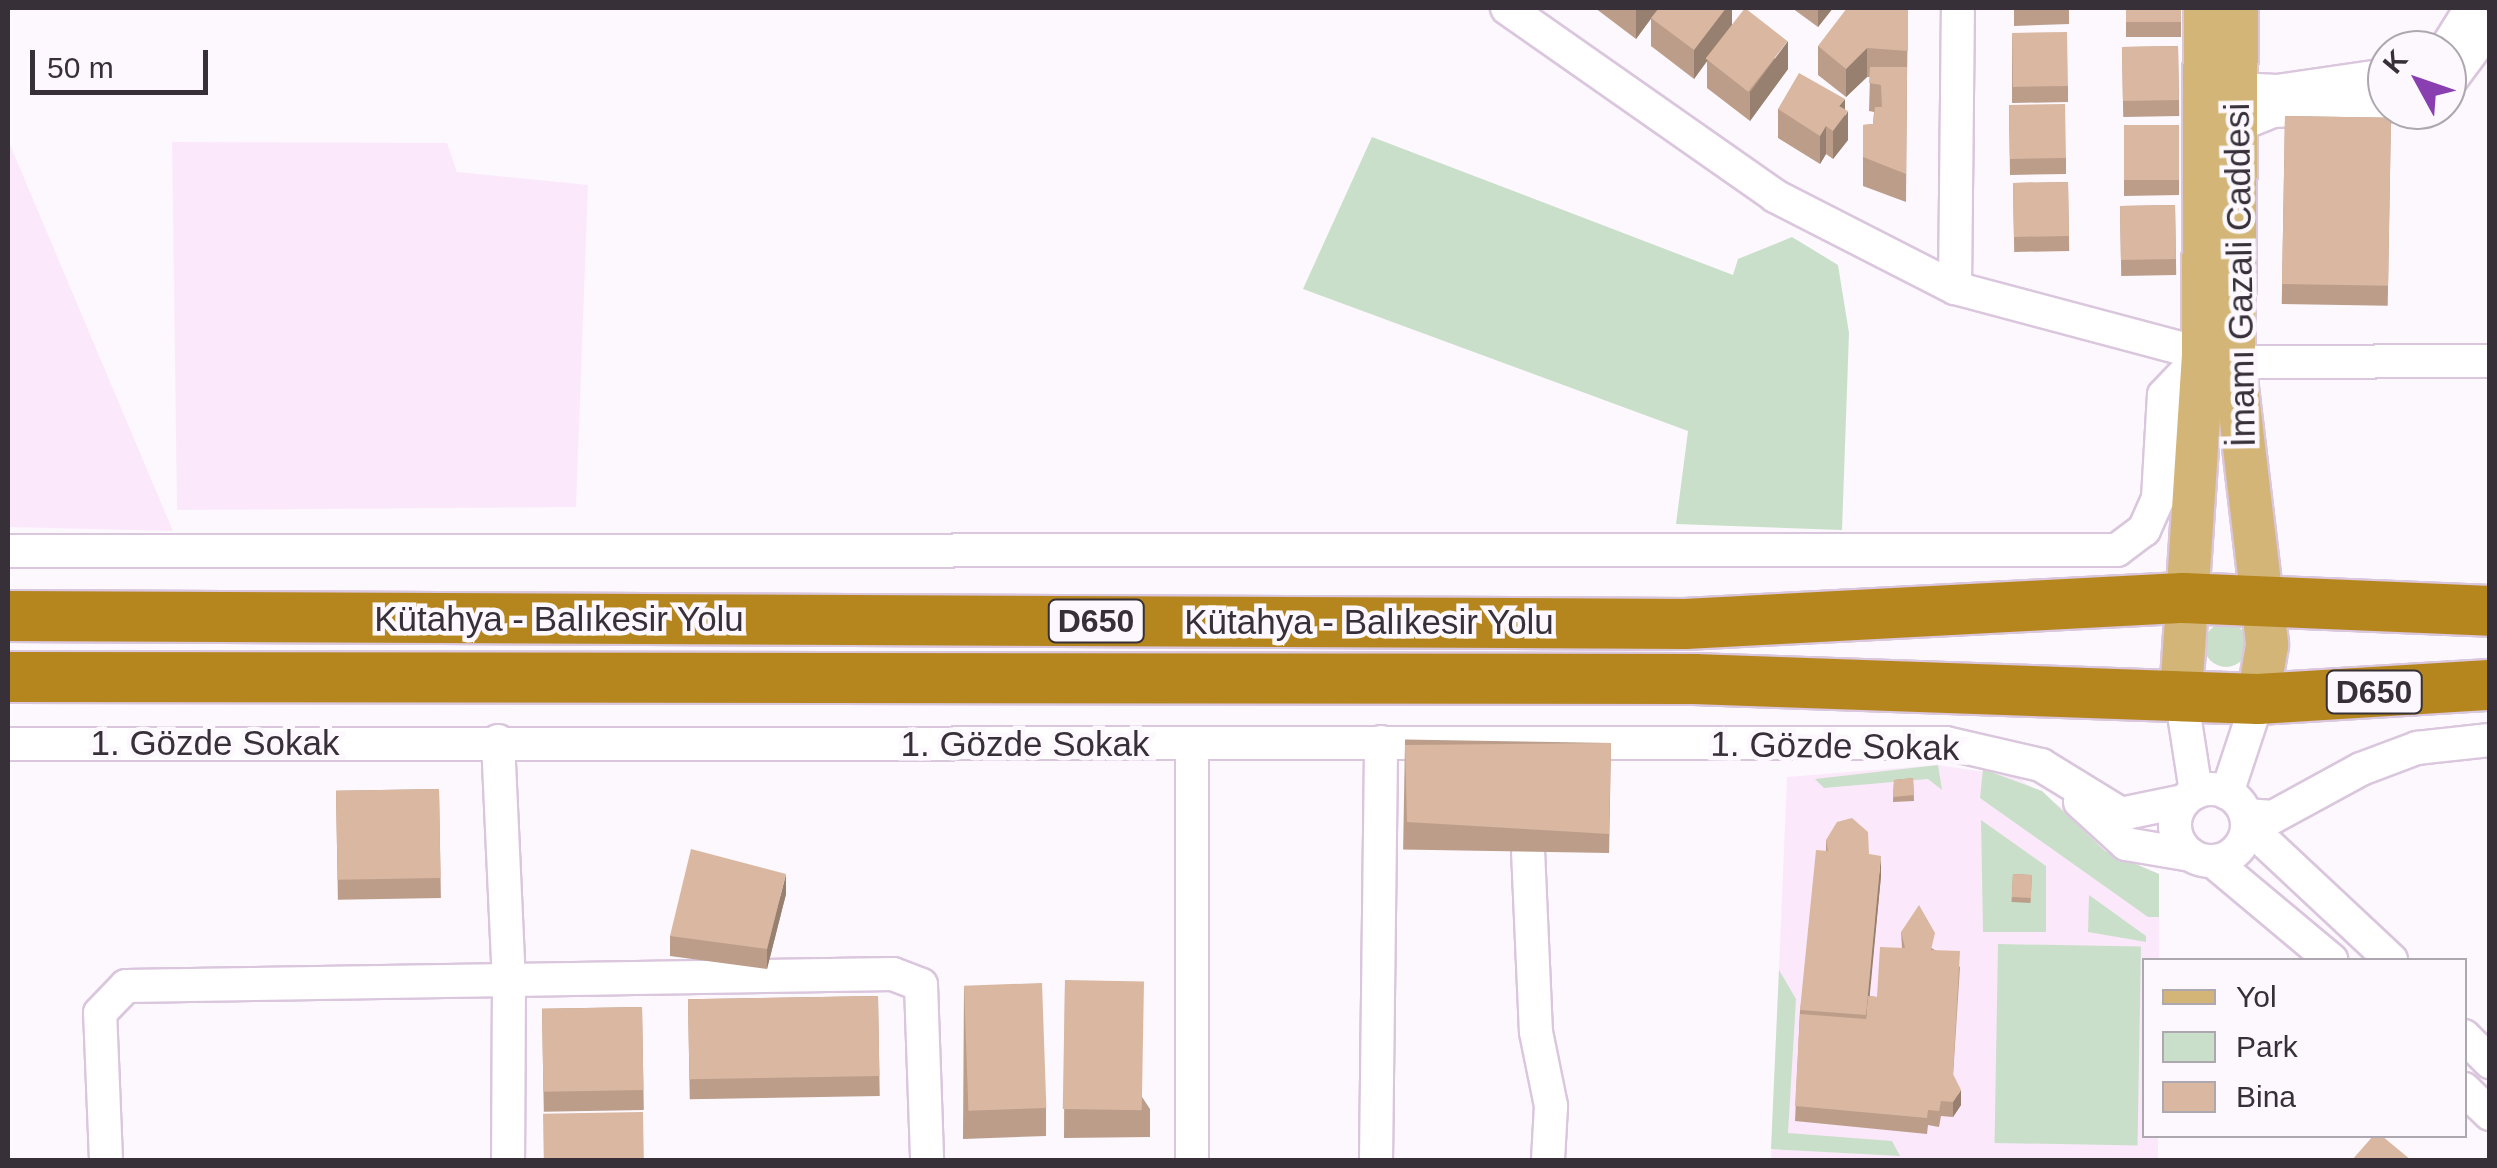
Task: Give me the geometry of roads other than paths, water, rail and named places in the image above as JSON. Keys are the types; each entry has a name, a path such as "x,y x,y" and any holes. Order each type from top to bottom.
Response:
{"highway":[{"name":"Kütahya - Balıkesir Yolu","path":"8,616 1685,624 2183,598 2490,611"},
{"name":"Kütahya - Balıkesir Yolu","path":"8,677 1675,678 2258,699 2490,685"}],"main road":[{"name":"İmamı Gazali Caddesi","path":"2205,8 2218,358 2261,600 2266,645 2258,699"},
{"name":"İmamı Gazali Caddesi","path":"2181,695 2183,598 2218,358 2236,108 2237,8"}],"street":[{"path":"1507,8 1775,196 1954,288 2218,358 2490,361"},
{"path":"1954,288 1957,8"},
{"path":"2457,30 2471,8"},
{"path":"2467,58 2490,27"},
{"path":"2236,108 2278,91 2367,78"},
{"path":"2236,108 2273,111 2367,107"},
{"path":"8,552 2116,550 2144,530 2158,498 2164,395 2218,358"},
{"path":"2040,765 2126,844 2202,858 2241,846 2220,805 2181,695"},
{"path":"2258,699 2220,805 2176,836 2328,958"},
{"path":"2040,765 2122,814 2220,805 2273,817 2361,769 2417,748 2490,740"},
{"path":"498,741 509,980 508,1160"},
{"path":"1376,1160 1381,742"},
{"name":"1. Gözde Sokak","path":"8,744 1946,743 2040,765"},
{"path":"1192,746 1192,1160"},
{"path":"2220,805 2389,958"},
{"path":"1528,850 1536,1032 1551,1106 1548,1160"},
{"path":"106,1160 100,1013 126,986 913,977 925,1010 926,1160"},
{"path":"2467,1039 2490,1062"},
{"path":"2467,1092 2490,1114"}]}
